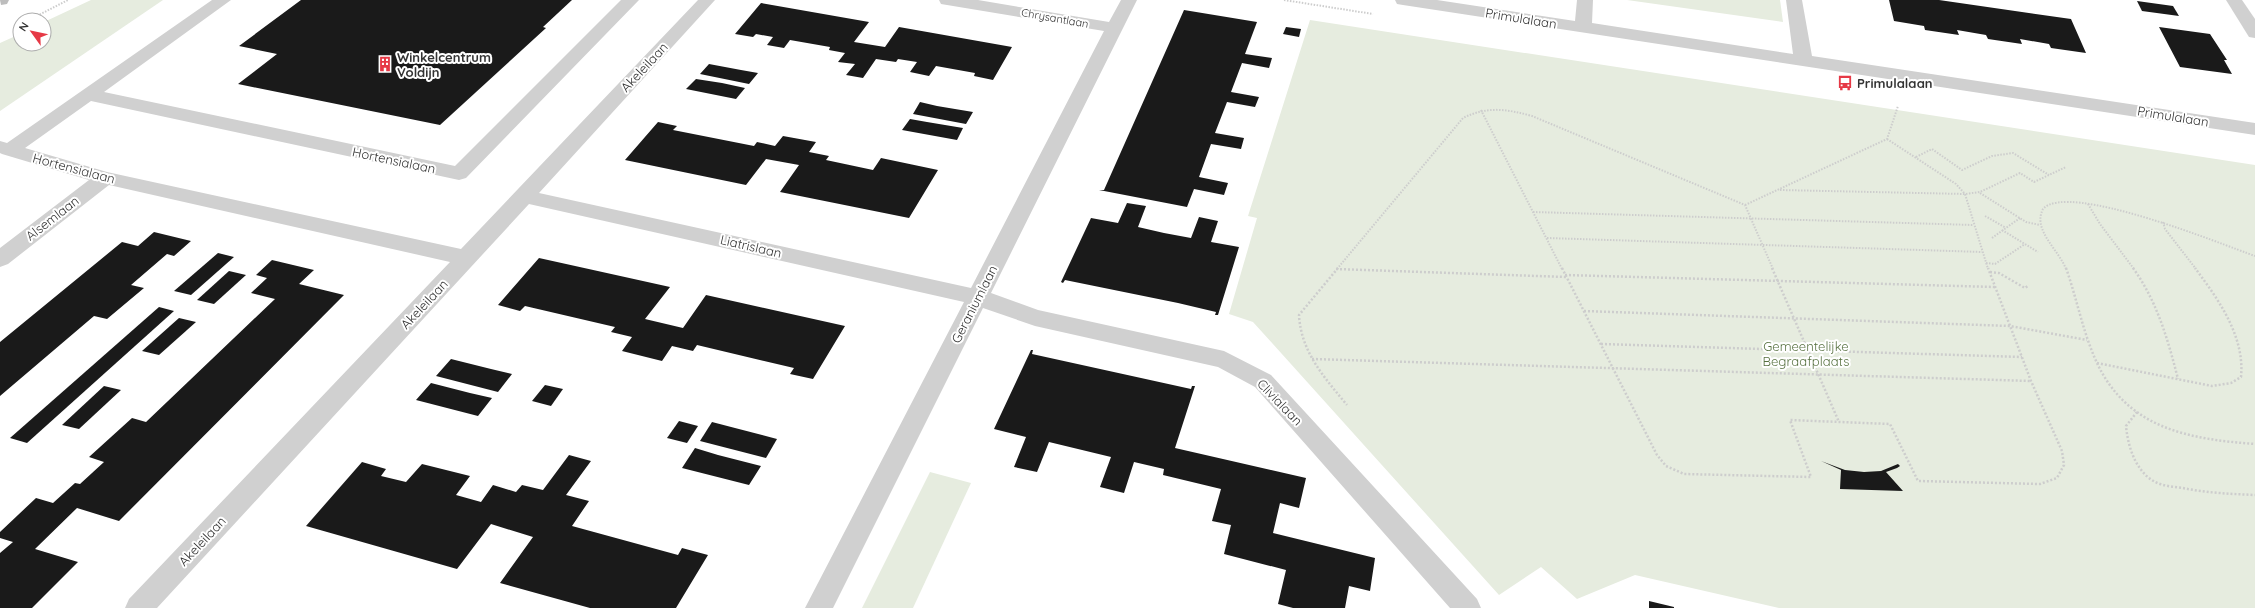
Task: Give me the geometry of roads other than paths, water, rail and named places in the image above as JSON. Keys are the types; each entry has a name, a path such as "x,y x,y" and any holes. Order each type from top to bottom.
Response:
{"street":[{"name":"Hortensialaan","path":"5,148 90,95 223,0"},
{"name":"Hortensialaan","path":"90,95 459,173 631,0"},
{"name":"Akeleilaan","path":"139,608 707,0"},
{"name":"Chrysantlaan","path":"947,0 1115,28"},
{"name":"Geraniumlaan","path":"819,608 1129,0"},
{"name":"Primulalaan","path":"1403,0 1803,59 2255,129"},
{"path":"1583,27 1585,0"},
{"path":"1794,0 1803,59"},
{"path":"2234,0 2255,33"},
{"name":"Hortensialaan","path":"5,148 104,178 467,258"},
{"name":"Alsemlaan","path":"0,259 104,178"},
{"name":"Liatrislaan","path":"524,196 978,297"},
{"name":"Clivialaan","path":"978,297 1035,318 1224,360 1263,381 1467,608"}],"place":[{"name":"Winkelcentrum Voldijn","path":"385,64"},
{"name":"Primulalaan","path":"1845,83"}],"park label":[{"name":"Gemeentelijke Begraafplaats","path":"1806,354"}]}
